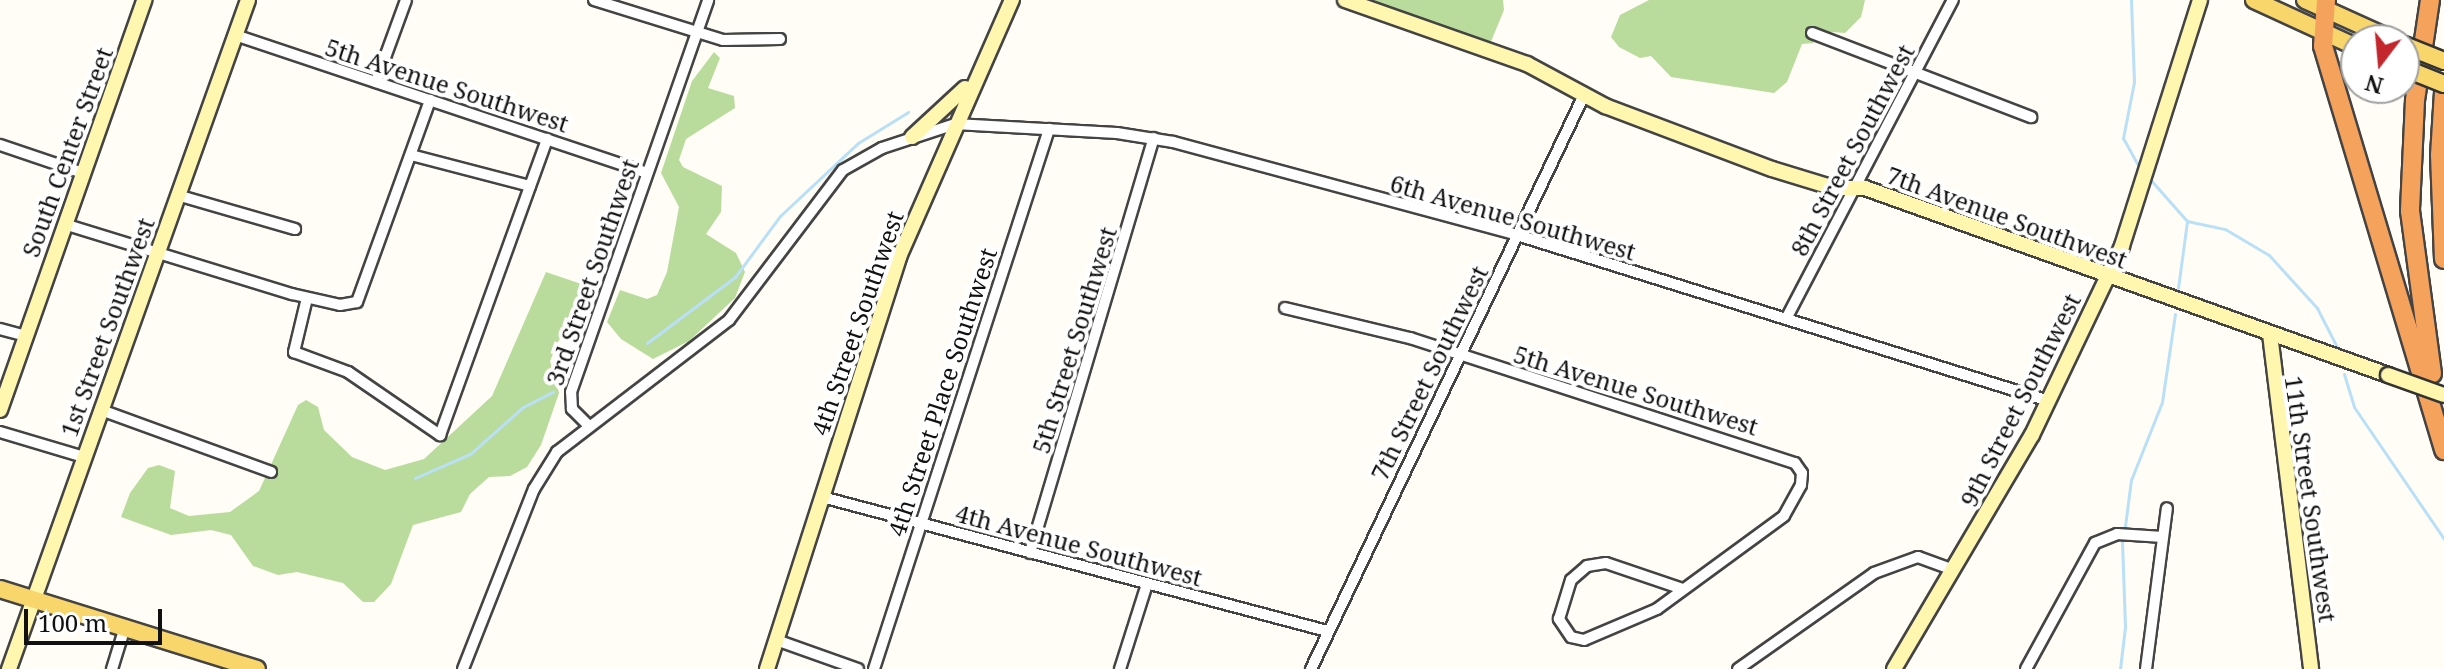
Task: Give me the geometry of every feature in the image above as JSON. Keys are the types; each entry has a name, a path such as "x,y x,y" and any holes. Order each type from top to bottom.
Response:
{"highway":[{"path":"2430,0 2415,100 2410,211 2421,319 2444,431"},
{"path":"2324,4 2320,31 2444,450"},
{"path":"2444,92 2440,155 2444,259"}],"main road":[{"path":"2254,0 2340,40"},
{"path":"2305,0 2324,4 2362,24"},
{"path":"2420,51 2444,61"},
{"path":"2420,74 2444,84"},
{"path":"0,589 257,669"}],"street":[{"name":"South Center Street","path":"0,410 144,0"},
{"name":"1st Street Southwest","path":"9,669 248,0"},
{"path":"376,82 406,0"},
{"path":"594,0 695,33 742,43 780,39"},
{"name":"3rd Street Southwest","path":"588,425 572,409 571,392 708,0"},
{"name":"4th Street Southwest","path":"767,669 899,257 1012,0"},
{"name":"7th Avenue Southwest","path":"1345,0 1527,64 1584,95 1816,184 1855,187 2444,395"},
{"name":"8th Street Southwest","path":"1786,319 1953,0"},
{"name":"9th Street Southwest","path":"1894,669 2049,401 2108,276 2137,209 2200,0"},
{"path":"1812,33 2031,117"},
{"name":"5th Avenue Southwest","path":"235,35 647,173"},
{"path":"912,137 952,104 986,59"},
{"name":"7th Street Southwest","path":"1311,669 1584,95"},
{"path":"64,224 307,298 340,305 357,302 430,100"},
{"name":"6th Avenue Southwest","path":"588,425 729,320 843,170 912,137 955,124 1154,138 1517,235 2049,401"},
{"name":"4th Street Place Southwest","path":"874,669 918,523 1049,129"},
{"name":"5th Street Southwest","path":"1030,553 1154,138"},
{"path":"307,298 294,352 348,372 440,435 547,139"},
{"path":"0,145 83,173"},
{"path":"411,155 530,186"},
{"path":"177,195 295,229"},
{"name":"5th Avenue Southwest","path":"1285,308 1459,356 1795,463 1802,473 1801,485 1784,516 1683,589 1632,624 1594,639 1571,637 1559,619 1571,580 1587,566 1606,563 1683,589"},
{"path":"0,329 26,336"},
{"name":"11th Street Southwest","path":"2270,334 2311,669"},
{"path":"101,410 271,472"},
{"path":"463,669 538,479 557,452 588,425"},
{"path":"0,432 84,457"},
{"name":"4th Avenue Southwest","path":"822,497 1327,631"},
{"path":"2146,669 2167,508"},
{"path":"2026,669 2091,549 2117,534 2163,537"},
{"path":"1738,669 1874,573 1918,557 1954,570"},
{"path":"1120,669 1147,584"},
{"path":"112,669 125,627"},
{"path":"776,640 858,669"}],"green space":[{"path":"1362,0 1503,0 1504,10 1490,44"},
{"path":"1649,0 1865,0 1861,17 1845,33 1804,30 1814,43 1802,44 1787,82 1774,93 1671,77 1651,56 1640,58 1619,47 1611,37 1620,15"},
{"path":"714,52 720,58 708,88 734,96 735,108 686,139 679,160 683,167 722,186 721,212 706,234 736,253 745,272 735,298 689,341 653,359 621,339 607,322 620,290 647,299 657,295 667,272 679,207 661,173 692,81"},
{"path":"546,272 593,288 582,326 559,340 550,361 559,393 541,445 527,467 510,476 489,477 470,494 461,512 413,525 391,584 374,602 363,602 343,583 297,572 278,575 253,566 231,535 211,530 171,535 121,517 130,493 148,468 159,465 175,471 170,508 189,516 230,512 259,491 298,405 306,400 318,407 324,430 352,457 385,470 424,459 492,396"}],"waterway":[{"path":"2131,0 2134,82 2123,138 2141,170"},
{"path":"647,343 735,277 780,216 858,143 908,112"},
{"path":"2149,178 2187,221 2225,229 2269,255 2317,308 2337,347"},
{"path":"2178,288 2187,221"},
{"path":"2125,526 2131,480 2162,402 2175,314"},
{"path":"2344,374 2354,407 2444,539"},
{"path":"415,478 470,454 523,407 553,392"},
{"path":"2120,669 2125,627 2122,541"}]}
